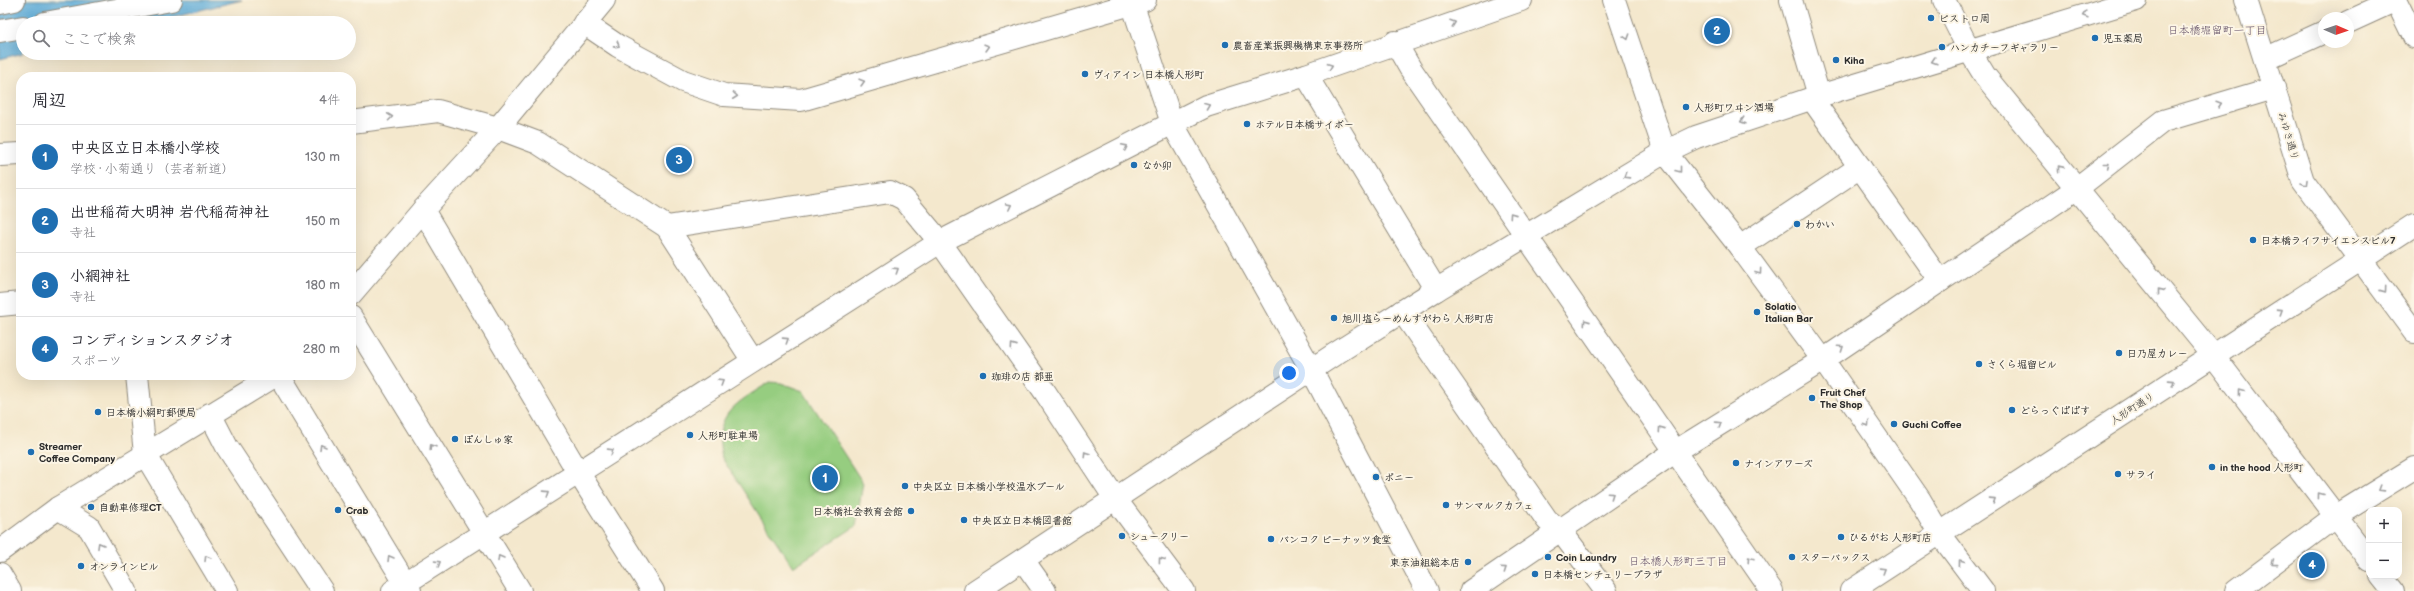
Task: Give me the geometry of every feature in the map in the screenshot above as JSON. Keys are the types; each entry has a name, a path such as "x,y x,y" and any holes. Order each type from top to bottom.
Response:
{"main road":[{"path":"0,3 14,0"},
{"path":"83,16 171,0"},
{"path":"359,274 423,210 498,128 604,0"},
{"path":"280,380 403,588 485,532 578,472 940,242 1206,106 1306,75 1395,42 1521,0"},
{"path":"1614,0 1665,152 1740,247 1823,360 1920,500 1940,534 1983,591"},
{"path":"1791,0 1815,98 1860,167 1940,281"},
{"path":"1944,0 1969,50 1985,76 2213,355 2366,556"},
{"path":"975,591 1116,500 1311,369 1402,311 1527,237 1665,152 1696,137 1815,98 2136,0"},
{"name":"みゆき通り","path":"2246,0 2303,181 2414,332"},
{"path":"2354,19 2396,0 2414,37"},
{"path":"584,23 618,46 683,81 724,95 801,100 1136,2 1172,123 1311,369 1427,591"},
{"path":"0,31 16,28"},
{"path":"2264,59 2318,35"},
{"path":"1395,42 1410,68 1772,591"},
{"path":"1306,75 1436,290"},
{"path":"1471,591 1676,451 1823,360 2076,189 2163,121 2274,88"},
{"path":"356,121 438,111 498,128 538,143 667,226 753,361"},
{"path":"0,155 16,154"},
{"path":"1740,247 1860,167"},
{"path":"667,226 890,192 904,199 940,242 1045,392 1116,500 1184,591"},
{"path":"423,210 578,472 652,591"},
{"name":"人形町通り","path":"1851,591 2361,258 2414,225"},
{"path":"0,305 16,303"},
{"path":"1402,311 1547,520 1560,530 1606,591"},
{"path":"356,325 520,591"},
{"path":"137,380 145,454 227,591"},
{"path":"0,551 58,508 210,414 268,380"},
{"path":"210,414 227,447 322,591"},
{"path":"2236,591 2336,516 2414,468"},
{"path":"58,508 89,527 126,591"},
{"path":"1023,560 1045,591"},
{"path":"0,574 10,591"},
{"path":"2383,579 2392,591"}],"green space":[{"path":"770,382 781,383 803,391 863,483 856,526 793,567 722,458 720,443 721,430 724,420 730,411 747,396"}],"water":[{"path":"0,0 242,0 176,16 16,16 16,55 0,59"}],"place":[{"name":"ビストロ周","path":"1931,18"},
{"name":"出世稲荷大明神 岩代稲荷神社","path":"1717,31"},
{"name":"児玉薬局","path":"2095,38"},
{"name":"農畜産業振興機構東京事務所","path":"1225,45"},
{"name":"ハンカチーフギャラリー","path":"1942,47"},
{"name":"Kiha","path":"1836,60"},
{"name":"ヴィアイン 日本橋人形町","path":"1085,74"},
{"name":"人形町ワヰン酒場","path":"1686,107"},
{"name":"ホテル日本橋サイボー","path":"1247,124"},
{"name":"小網神社","path":"679,160"},
{"name":"なか卯","path":"1134,165"},
{"name":"わかい","path":"1797,224"},
{"name":"日本橋ライフサイエンスビル7","path":"2253,240"},
{"name":"Solatio Italian Bar","path":"1757,312"},
{"name":"旭川塩らーめんすがわら 人形町店","path":"1334,318"},
{"name":"日乃屋カレー","path":"2119,353"},
{"name":"さくら堀留ビル","path":"1979,364"},
{"name":"珈琲の店 都亜","path":"983,376"},
{"name":"Fruit Chef The Shop","path":"1812,398"},
{"name":"どらっぐぱぱす","path":"2012,410"},
{"name":"日本橋小網町郵便局","path":"98,412"},
{"name":"Guchi Coffee","path":"1894,424"},
{"name":"人形町駐車場","path":"690,435"},
{"name":"ぽんしゅ家","path":"455,439"},
{"name":"Streamer Coffee Company","path":"31,452"},
{"name":"ナインアワーズ","path":"1736,463"},
{"name":"in the hood 人形町","path":"2212,467"},
{"name":"サライ","path":"2118,474"},
{"name":"ポニー","path":"1376,477"},
{"name":"中央区立日本橋小学校","path":"825,478"},
{"name":"中央区立 日本橋小学校温水プール","path":"905,486"},
{"name":"サンマルクカフェ","path":"1446,505"},
{"name":"自動車修理CT","path":"91,507"},
{"name":"Crab","path":"338,510"},
{"name":"日本橋社会教育会館","path":"911,511"},
{"name":"中央区立日本橋図書館","path":"964,520"},
{"name":"シュークリー","path":"1122,536"},
{"name":"ひるがお 人形町店","path":"1841,537"},
{"name":"バンコク ピーナッツ食堂","path":"1271,539"},
{"name":"Coin Laundry","path":"1548,557"},
{"name":"スターバックス","path":"1792,557"},
{"name":"東京油組総本店","path":"1468,562"},
{"name":"コンディションスタジオ","path":"2312,565"},
{"name":"オンラインビル","path":"81,566"},
{"name":"日本橋センチュリープラザ","path":"1535,574"}],"district":[{"name":"日本橋堀留町一丁目","path":"2217,30"},
{"name":"日本橋人形町三丁目","path":"1678,561"}]}
